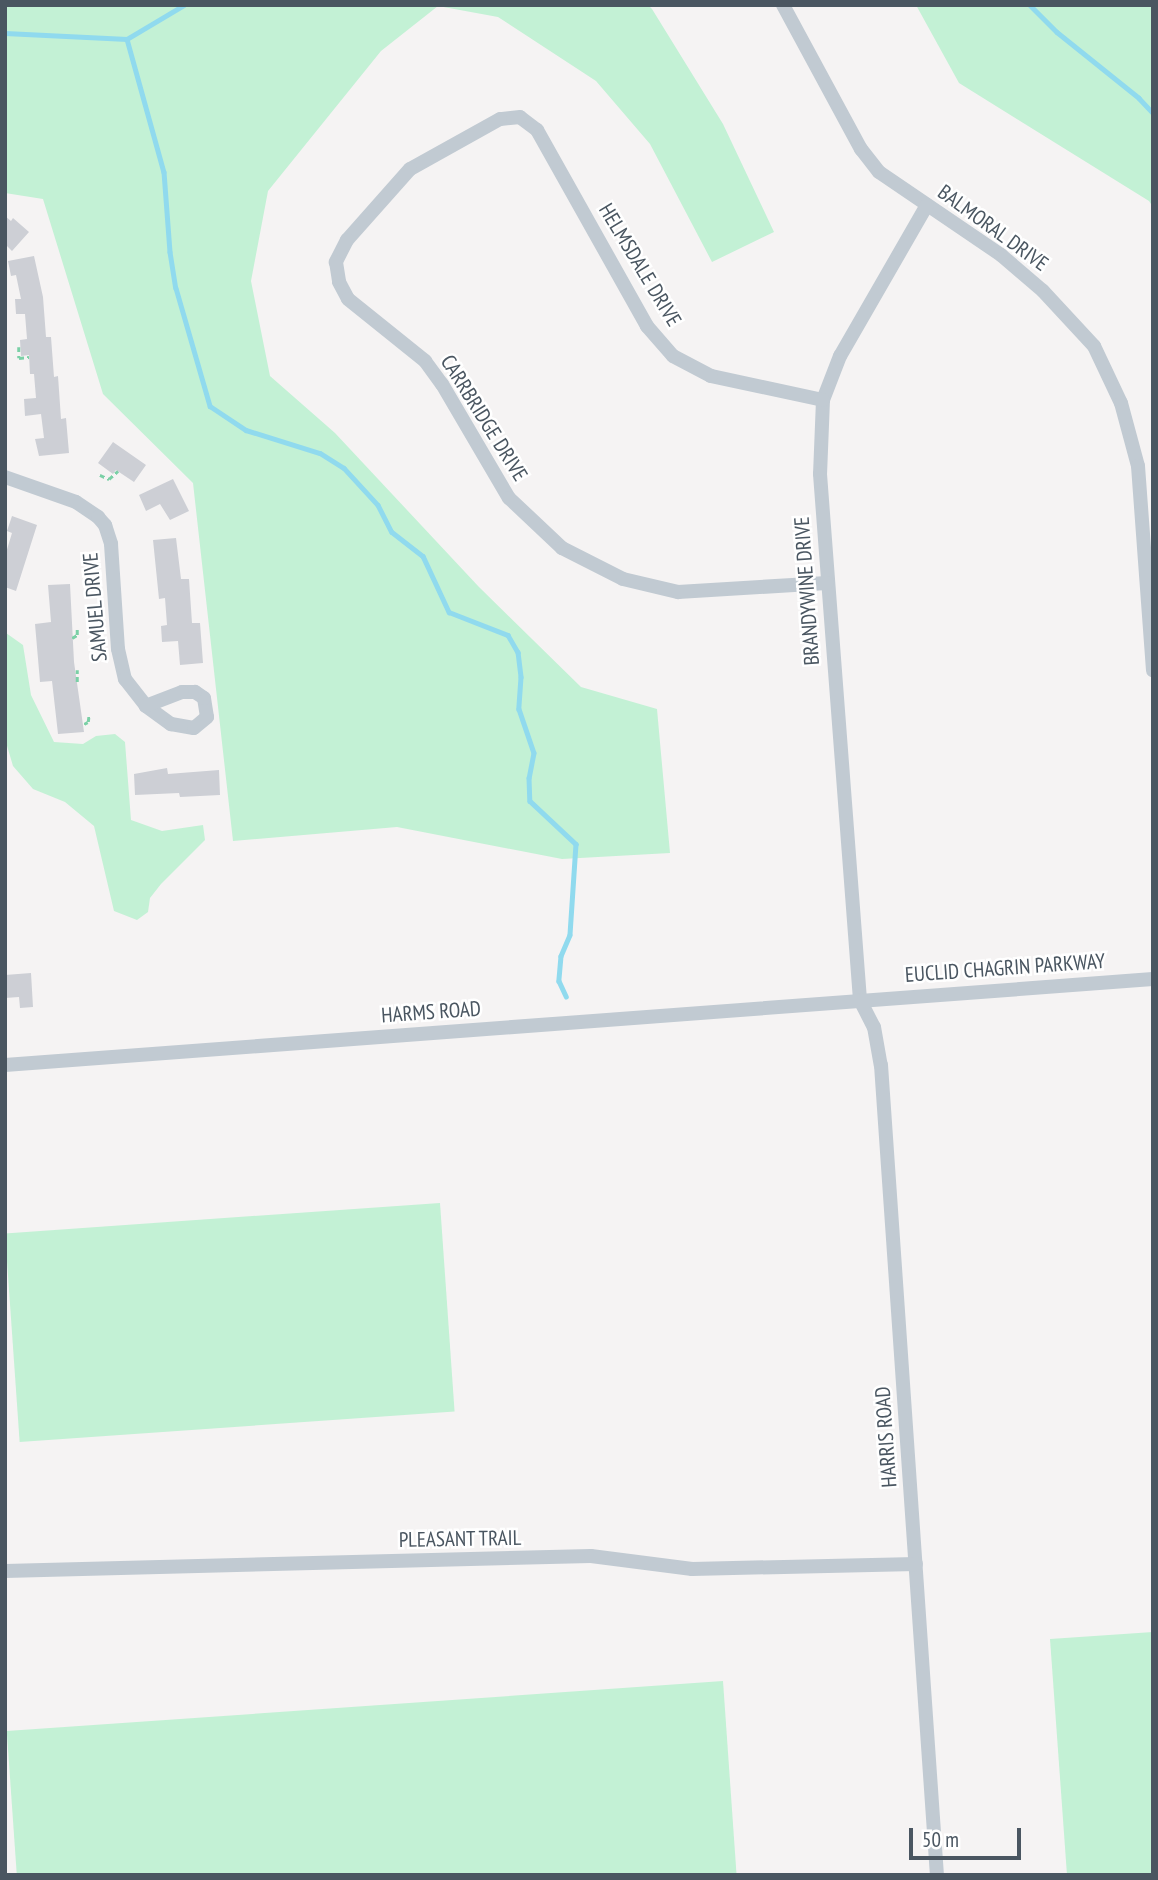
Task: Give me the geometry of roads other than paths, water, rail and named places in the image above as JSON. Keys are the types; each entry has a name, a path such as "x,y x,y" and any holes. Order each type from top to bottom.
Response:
{"street":[{"name":"BALMORAL DRIVE","path":"783,5 861,149 879,172 1001,255 1043,291 1094,346 1121,403 1138,466 1153,670"},
{"name":"HELMSDALE DRIVE","path":"500,119 520,117 537,130 647,326 673,356 710,376 823,400"},
{"name":"CARRBRIDGE DRIVE","path":"500,119 410,169 347,240 336,262 339,282 348,299 425,361 442,384 509,498 562,548 623,579 678,592 827,583"},
{"name":"BRANDYWINE DRIVE","path":"860,1000 820,474 823,400 859,319 927,205"},
{"name":"SAMUEL DRIVE","path":"5,477 76,502 91,510 105,525 111,544 119,658 125,679 146,706"},
{"name":"EUCLID CHAGRIN PARKWAY","path":"860,1000 1153,979"},
{"name":"HARMS ROAD","path":"5,1065 860,1000"},
{"name":"HARRIS ROAD","path":"860,1000 874,1027 881,1065 937,1875"},
{"name":"PLEASANT TRAIL","path":"5,1571 591,1556 692,1569 916,1563"}],"waterway":[{"path":"5,33 127,39 184,5"},
{"path":"1030,5 1057,32 1139,98 1153,113"},
{"path":"127,39 164,172 170,252 176,288 210,406 246,430 320,453 344,468 378,505 392,532 423,556 449,612 508,635 518,652 521,677 519,709 534,753 529,778 530,801 576,844 570,935 561,956 559,981 566,996"}]}
